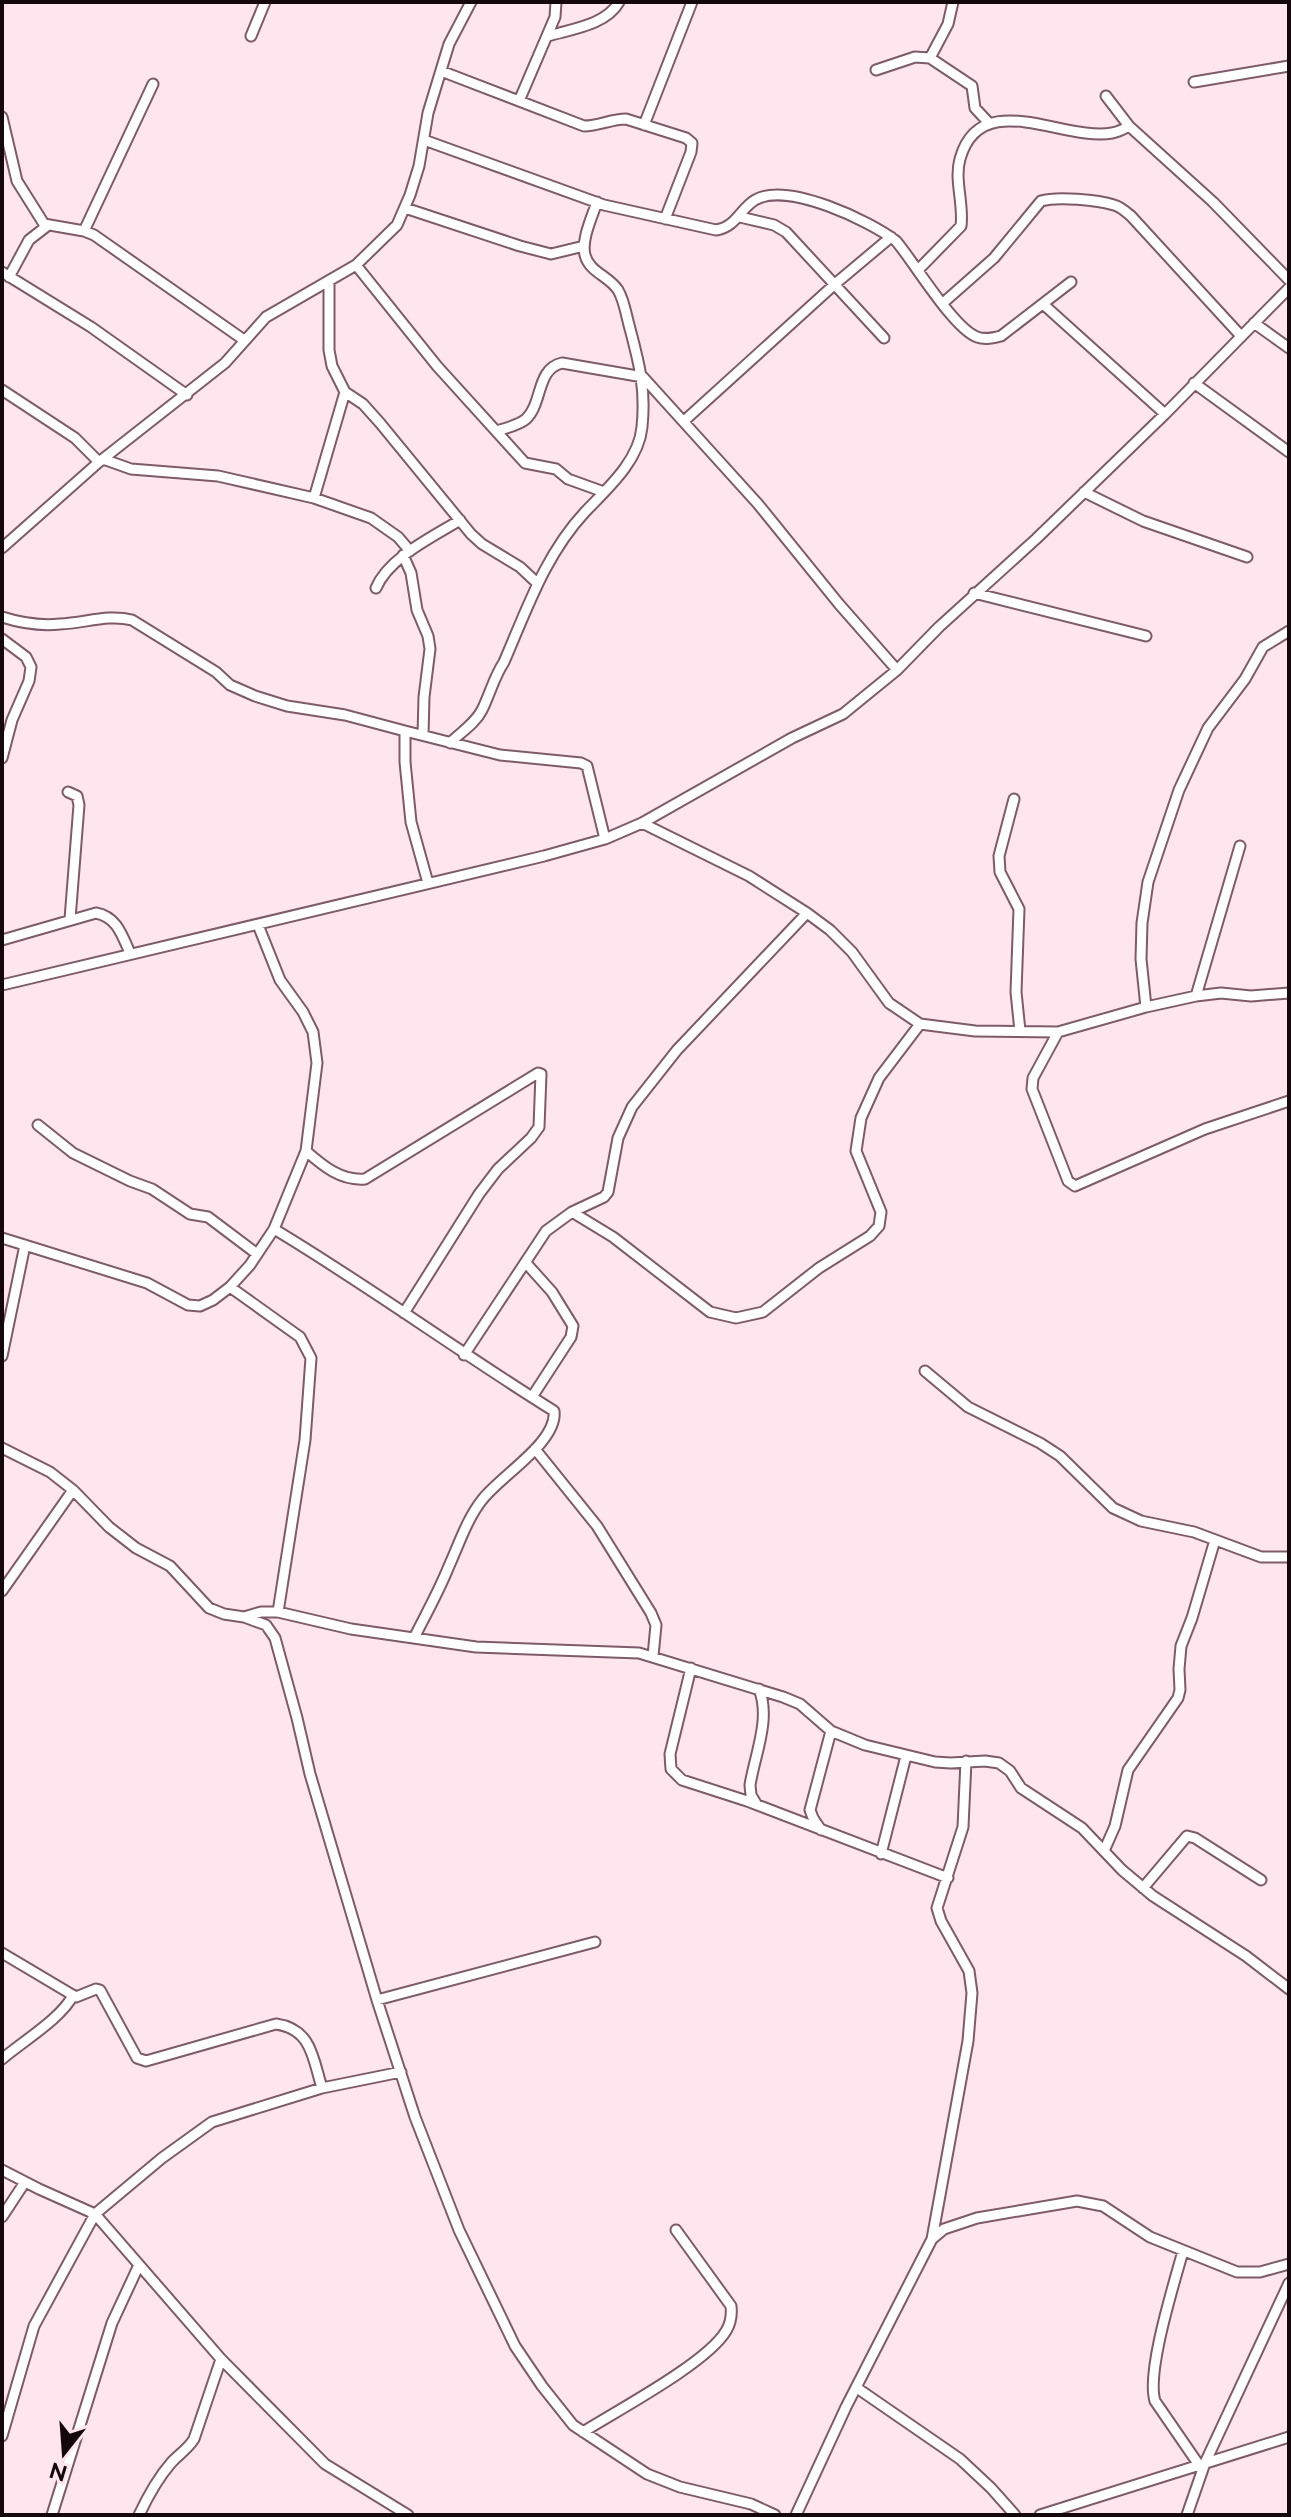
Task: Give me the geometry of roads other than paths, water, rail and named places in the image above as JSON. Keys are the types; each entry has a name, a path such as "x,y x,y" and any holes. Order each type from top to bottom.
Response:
{"street":[{"path":"251,36 265,2"},
{"path":"2,548 101,460 225,363 266,317 356,265 397,225 419,166 428,113 449,44 471,2"},
{"path":"519,101 557,13 556,2"},
{"path":"548,36 598,21 613,12 619,2"},
{"path":"644,125 692,2"},
{"path":"930,58 948,24 953,2"},
{"path":"876,70 915,57 930,58 972,86 975,108 988,122"},
{"path":"1194,82 1289,66"},
{"path":"441,71 584,126 626,119 686,138 692,143 691,152 665,219"},
{"path":"84,231 153,84"},
{"path":"1106,96 1129,126 1213,202 1289,280"},
{"path":"2,117 17,181 44,224 84,231 244,340"},
{"path":"919,269 961,226 961,154 974,134 988,122 1006,121 1097,134 1114,133 1129,126"},
{"path":"424,140 597,202 716,230 726,228 754,201 766,196 799,197 848,212 891,237 958,322 975,337 990,339 1001,336 1071,282"},
{"path":"943,303 994,258 1041,201 1105,203 1118,206 1131,216 1241,336"},
{"path":"450,743 473,724 484,708 490,687 551,556 564,536 620,475 638,446 642,432 643,377 621,297 613,284 589,265 585,257 584,246 597,202"},
{"path":"405,208 551,254 584,246"},
{"path":"740,217 774,225 786,232 884,338"},
{"path":"47,226 29,240 6,275 91,327 187,395"},
{"path":"684,421 891,237"},
{"path":"356,265 437,366 528,464 558,470 568,479 604,492"},
{"path":"329,281 329,350 332,366 345,392 363,404 482,544 514,562 537,583"},
{"path":"2,985 544,856 605,839 642,823 792,738 843,714 897,670 974,593 1165,414 1289,288"},
{"path":"1043,304 1165,414"},
{"path":"1254,323 1289,348"},
{"path":"497,431 526,419 553,365 562,363 643,377 758,504 897,670"},
{"path":"1194,383 1289,452"},
{"path":"2,390 75,438 101,460 131,469 218,476 314,498 371,518 398,537 406,553 417,610 430,649 423,735"},
{"path":"314,498 345,392"},
{"path":"1084,492 1143,521 1247,557"},
{"path":"376,588 384,573 406,553 460,520"},
{"path":"974,593 1146,636"},
{"path":"2,617 34,624 61,624 118,616 132,620 216,672 230,685 255,696 287,706 345,715 520,758 587,766 605,839"},
{"path":"1146,1007 1141,959 1148,882 1179,790 1208,728 1245,679 1263,647 1289,631"},
{"path":"2,639 7,646 26,657 31,667 2,758"},
{"path":"405,731 411,822 428,883"},
{"path":"68,792 77,796 79,805 70,919"},
{"path":"1014,799 999,856 1000,872 1019,909 1016,992 1020,1031"},
{"path":"642,823 749,876 807,913 852,952 889,1003 920,1024 975,1031 1058,1032 1196,996 1289,993"},
{"path":"1196,996 1240,846"},
{"path":"2,940 96,913 111,918 130,953"},
{"path":"464,1355 546,1231 608,1192 621,1127 632,1107 667,1062 807,913"},
{"path":"2,1238 147,1283 188,1305 200,1306 230,1287 257,1254 274,1229 306,1151 317,1063 313,1032 280,980 258,925"},
{"path":"572,1212 613,1237 710,1312 736,1318 763,1312 819,1268 870,1236 879,1226 881,1212 856,1151 861,1118 879,1078 920,1024"},
{"path":"1058,1032 1033,1078 1032,1089 1068,1181 1075,1186 1205,1129 1289,1101"},
{"path":"306,1151 324,1167 352,1181 365,1179 486,1104 541,1074 539,1127 498,1169 479,1194 404,1313"},
{"path":"38,1125 73,1153 152,1189 190,1214 208,1217 257,1254"},
{"path":"274,1229 346,1272 464,1355 554,1411 552,1427 535,1449 505,1474 468,1522 414,1638"},
{"path":"2,1356 25,1245"},
{"path":"526,1263 552,1292 573,1326 571,1337 532,1397"},
{"path":"230,1287 300,1337 311,1358 305,1440 278,1612"},
{"path":"925,1371 968,1407 1060,1456 1113,1508 1141,1521 1194,1532 1261,1557 1289,1557"},
{"path":"2,1448 50,1472 73,1490 109,1527 136,1548 170,1566 209,1608 266,1625 275,1638 310,1774 415,2117 444,2196 515,2346 542,2386 573,2425 647,2474 680,2487 751,2504 775,2515"},
{"path":"535,1449 597,1526 651,1613 656,1625 653,1656"},
{"path":"2,1591 73,1490"},
{"path":"1104,1851 1115,1826 1128,1770 1178,1698 1181,1646 1215,1540"},
{"path":"244,1617 261,1612 278,1612 351,1629 492,1648 639,1653 800,1704 831,1731 865,1745 951,1763 999,1763 1010,1771 1021,1788 1082,1828 1143,1888 1246,1956 1289,1989"},
{"path":"691,1668 670,1754 671,1769 682,1780 757,1805 948,1878"},
{"path":"757,1805 750,1785 764,1715 764,1702 759,1689"},
{"path":"823,1832 810,1810 831,1731"},
{"path":"881,1854 906,1756"},
{"path":"796,2515 932,2239 968,2041 972,1993 969,1971 937,1908 963,1827 966,1761"},
{"path":"1143,1888 1187,1836 1261,1880"},
{"path":"377,2000 595,1942"},
{"path":"2,1953 73,1995 100,1990 137,2058 146,2061 276,2024 290,2026 300,2032 310,2049 322,2088"},
{"path":"2,2059 59,2015 73,1995"},
{"path":"2,2436 34,2326 95,2214 162,2158 212,2122 322,2088 401,2072"},
{"path":"2,2170 95,2214 221,2359 325,2464 408,2515"},
{"path":"2,2217 25,2182"},
{"path":"932,2239 944,2229 977,2218 1077,2201 1103,2206 1150,2237 1237,2272 1260,2272 1289,2264"},
{"path":"583,2432 685,2368 726,2331 732,2317 731,2306 676,2230"},
{"path":"1183,2251 1162,2333 1152,2391 1155,2401 1202,2464"},
{"path":"52,2515 112,2323 139,2265"},
{"path":"1187,2515 1202,2464 1289,2283"},
{"path":"139,2515 152,2487 194,2439 221,2359"},
{"path":"857,2388 960,2459 1015,2515"},
{"path":"1040,2515 1289,2437"}]}
